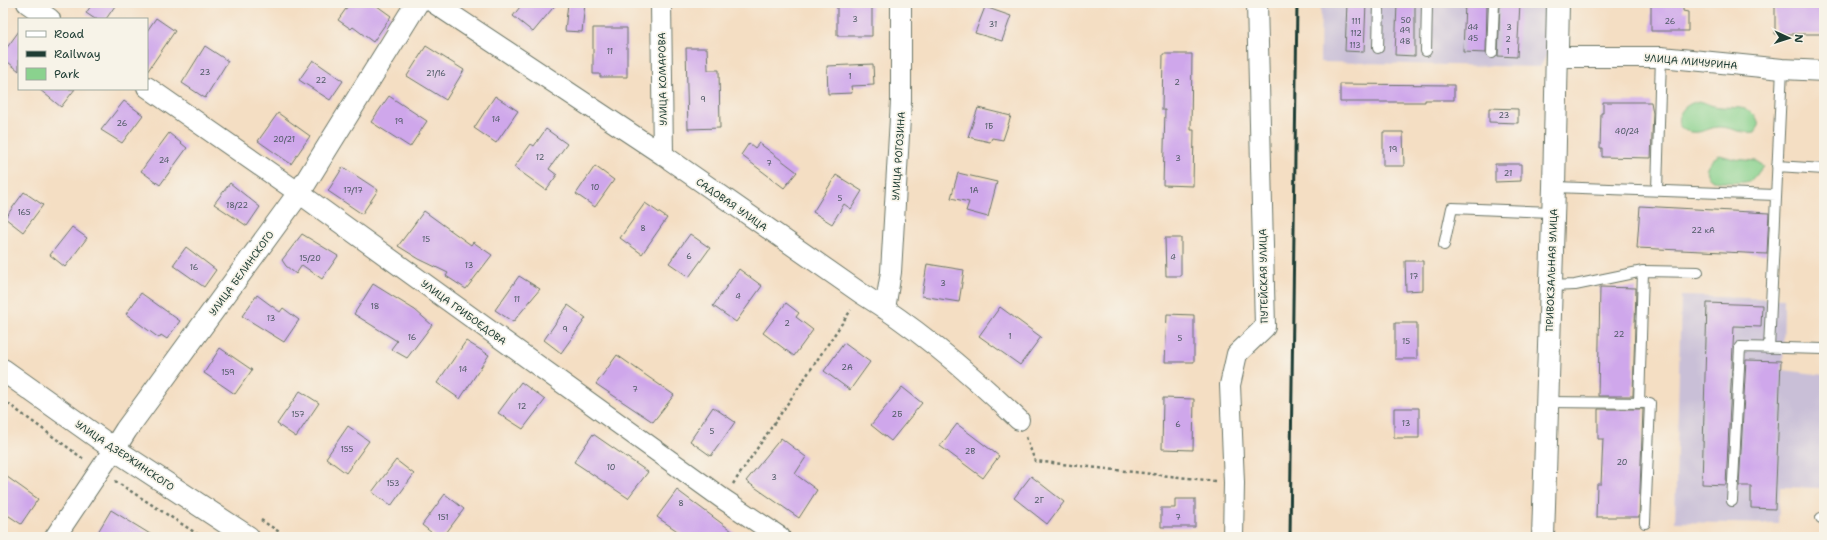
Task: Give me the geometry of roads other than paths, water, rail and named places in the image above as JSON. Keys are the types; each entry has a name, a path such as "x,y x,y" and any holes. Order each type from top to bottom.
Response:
{"street":[{"path":"27,3 49,18"},
{"name":"УЛИЦА БЕЛИНСКОГО","path":"55,537 126,430 299,193 417,3"},
{"name":"САДОВАЯ УЛИЦА","path":"434,3 663,155 885,309 980,382 1019,420"},
{"name":"УЛИЦА КОМАРОВА","path":"661,3 663,155"},
{"name":"УЛИЦА РОГОЗИНА","path":"885,309 891,272 901,101 901,3"},
{"name":"ПУТЕЙСКАЯ УЛИЦА","path":"1234,537 1234,483 1230,386 1237,354 1265,327 1257,3"},
{"name":"ПРИВОКЗАЛЬНАЯ УЛИЦА","path":"1543,537 1558,3"},
{"name":"УЛИЦА МИЧУРИНА","path":"1557,57 1661,57 1782,69 1824,71"},
{"name":"УЛИЦА ГРИБОЕДОВА","path":"148,88 299,193 723,498 780,537"},
{"name":"УЛИЦА ДЗЕРЖИНСКОГО","path":"3,370 114,449 248,537"}],"lane":[{"path":"1378,3 1378,48"},
{"path":"1426,51 1427,3"},
{"path":"1492,53 1494,3"},
{"path":"1657,190 1661,57"},
{"path":"1769,348 1782,69"},
{"path":"1778,166 1824,169"},
{"path":"1554,187 1776,195"},
{"path":"1444,245 1452,208 1553,212"},
{"path":"1639,403 1643,271"},
{"path":"1550,286 1575,285 1643,271 1698,272"},
{"path":"1732,501 1740,347 1824,349"},
{"path":"1547,402 1650,403 1645,523"}],"railway":[{"path":"1290,537 1297,3"}]}
